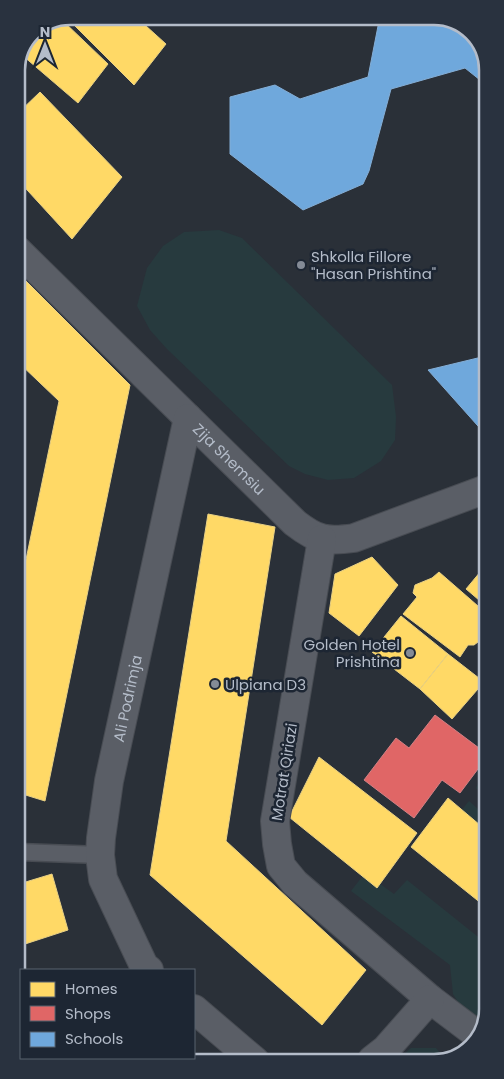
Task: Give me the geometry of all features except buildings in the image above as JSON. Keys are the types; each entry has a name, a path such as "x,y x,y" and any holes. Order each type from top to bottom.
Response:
{"street":[{"name":"Zija Shemsiu","path":"25,258 294,523 309,534 322,540"},
{"name":"Ali Podrimja","path":"141,969 103,879 100,855 103,817 109,781 188,418"},
{"path":"322,540 354,538 479,493"},
{"name":"Motrat Qiriazi","path":"322,540 275,821 277,844 282,866 294,883 430,999 473,1031"},
{"path":"380,1054 430,999"},
{"path":"195,1010 247,1054"}],"lane":[{"path":"25,852 100,855"}],"green space":[{"path":"219,230 242,238 392,385 396,417 395,440 381,461 354,478 328,480 305,474 289,466 167,349 150,330 137,306 147,268 163,246 184,232"},
{"path":"469,801 479,810 479,844 452,822"},
{"path":"365,873 394,894 407,880 479,938 479,1009 477,1023 466,1015 453,994 450,965 351,891"},
{"path":"411,1048 436,1048 440,1053 434,1054 404,1054"}],"place":[{"name":"Shkolla Fillore \"Hasan Prishtina\"","path":"301,265"},
{"name":"Golden Hotel Prishtina","path":"410,653"},
{"name":"Ulpiana D3","path":"215,684"}]}
